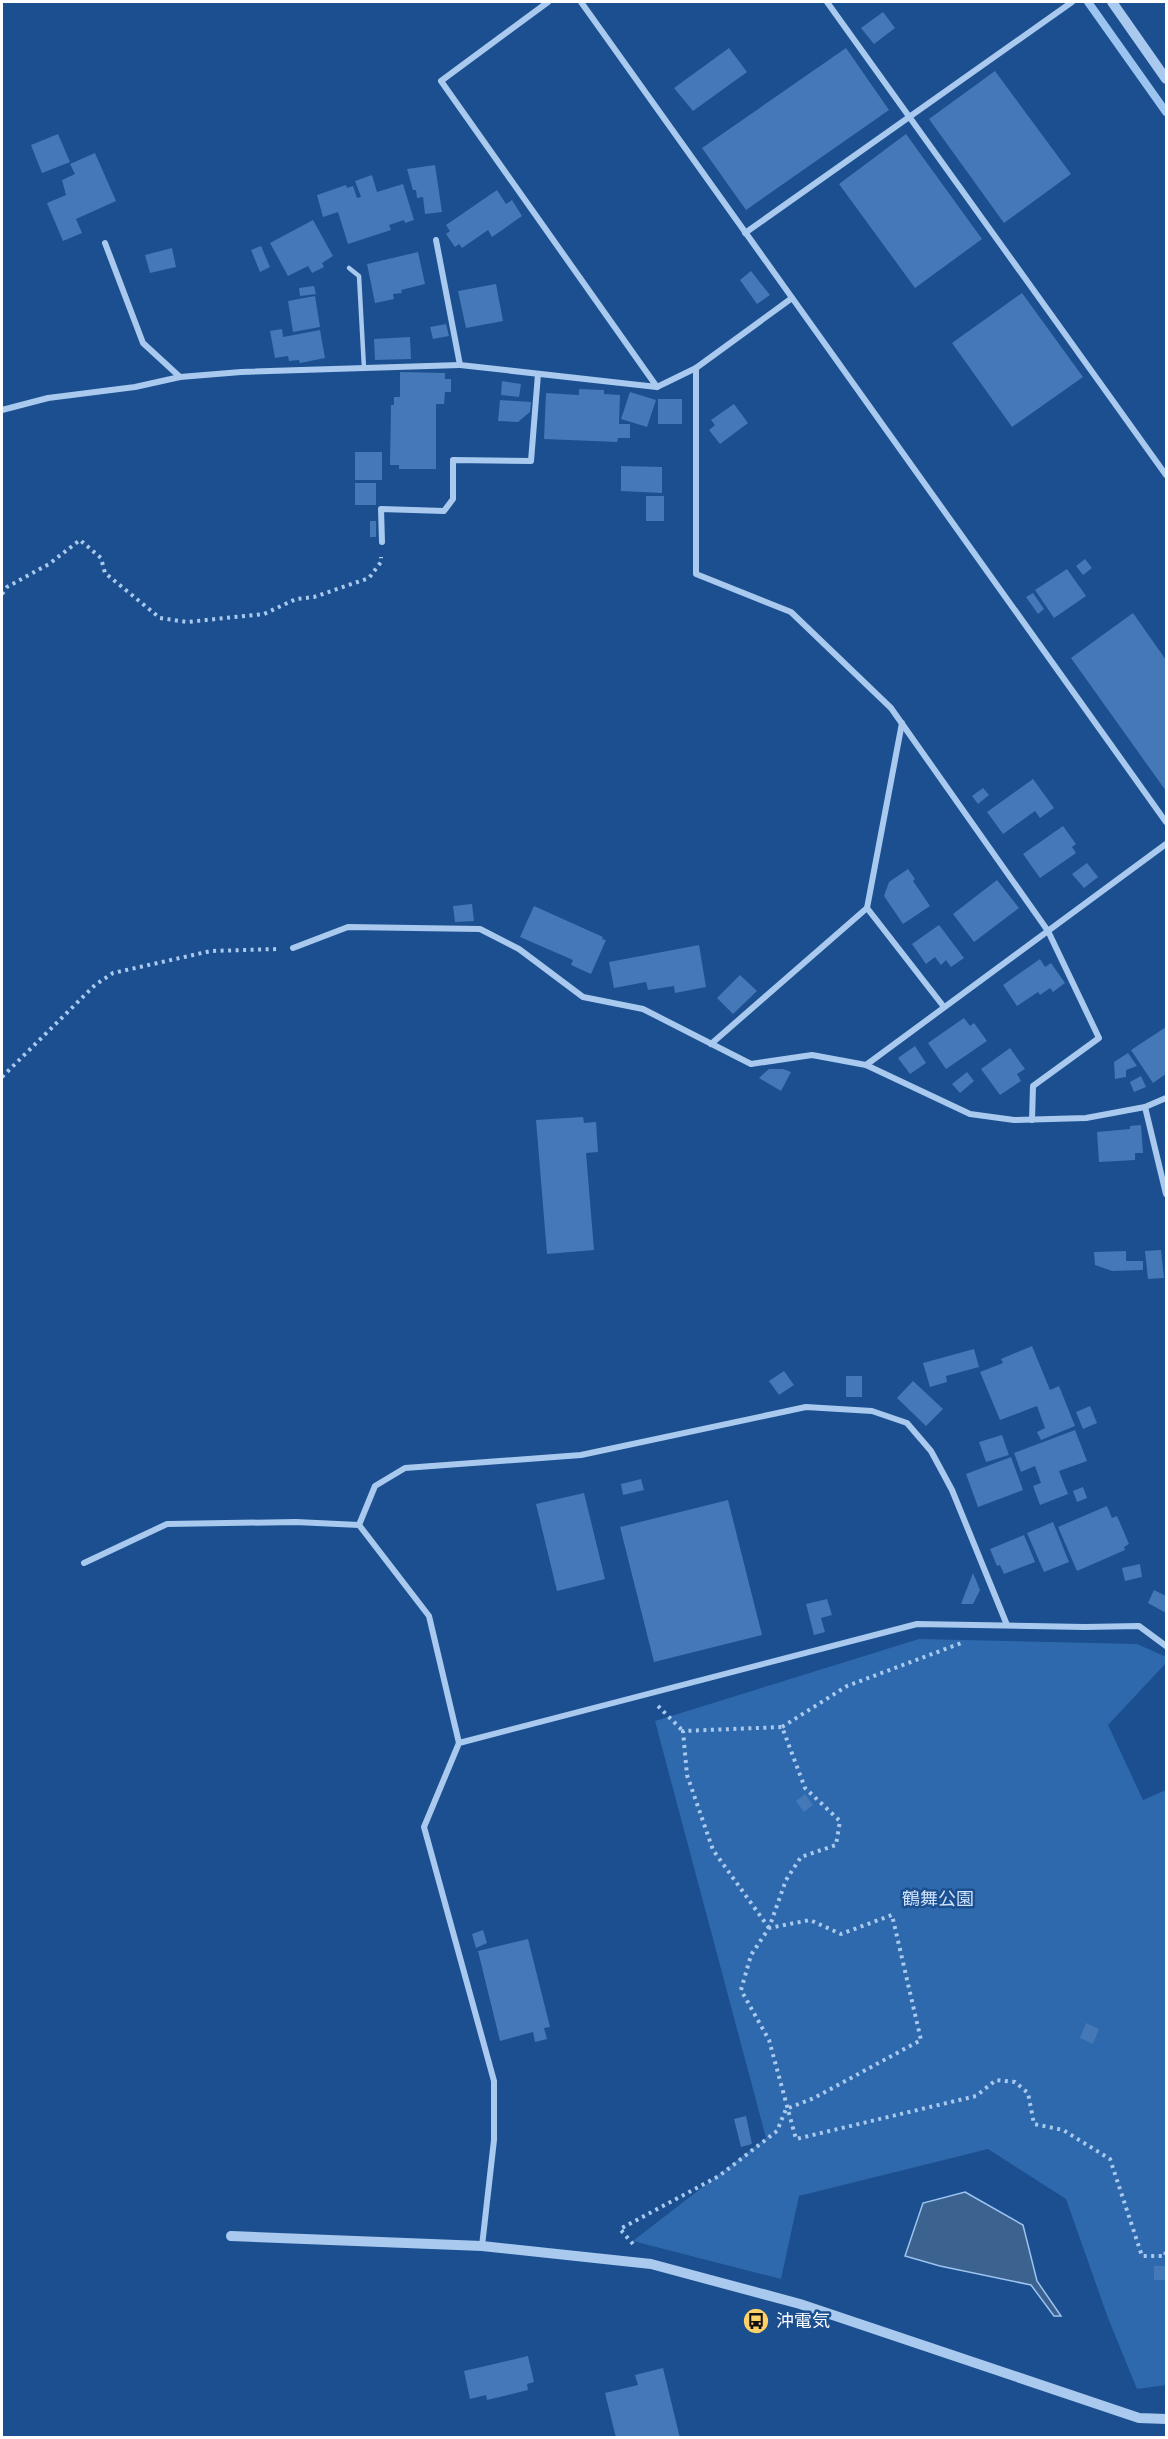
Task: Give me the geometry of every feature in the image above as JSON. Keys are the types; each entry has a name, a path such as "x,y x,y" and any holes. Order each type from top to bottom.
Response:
{"street":[{"path":"548,2 441,81 657,387"},
{"path":"581,2 1167,822"},
{"path":"827,2 1167,475"},
{"path":"745,232 1072,2"},
{"path":"1112,2 1167,79"},
{"path":"436,240 460,365"},
{"path":"105,243 143,343 180,377"},
{"path":"2,410 48,398 135,387 180,377 241,372 460,365 657,387 696,368 792,298"},
{"path":"696,368 696,574 791,612 891,708 1048,931 1099,1038 1033,1086 1032,1120"},
{"path":"382,542 381,509 444,511 453,499 453,460 531,461 538,374"},
{"path":"711,1044 867,908 902,723"},
{"path":"866,1065 1167,844"},
{"path":"867,908 944,1007"},
{"path":"293,948 348,927 480,929 519,949 582,997 643,1009 751,1064 812,1055 866,1065 970,1114 1014,1120 1086,1118 1145,1107 1167,1098"},
{"path":"1145,1107 1167,1194"},
{"path":"359,1525 375,1486 405,1468 582,1455 806,1407 872,1411 907,1423 931,1451 952,1490 1007,1624"},
{"path":"84,1563 167,1524 296,1522 359,1525 429,1616 459,1743 424,1827 494,2081 494,2140 482,2246"},
{"path":"459,1743 917,1624 1139,1626 1167,1646"},
{"path":"231,2236 482,2246 651,2264 800,2304 1139,2418 1167,2419"}],"lane":[{"path":"349,268 359,276 364,368"}],"path":[{"path":"2,594 7,587 49,564 80,540 101,558 105,573 159,618 187,622 264,614 296,599 315,597 369,578 381,562 382,542"},
{"path":"2,1077 94,985 113,973 211,951 293,948"},
{"path":"683,1731 782,1727 848,1686 974,1638"},
{"path":"647,1695 683,1731 687,1775 713,1850 769,1928"},
{"path":"782,1727 806,1788 840,1821 836,1845 801,1857 786,1881 769,1928 751,1955 741,1990 769,2040 796,2139 976,2096 996,2080 1015,2082 1029,2093 1034,2124 1063,2130 1110,2159 1142,2256 1165,2256 1167,2250"},
{"path":"651,2264 620,2229 719,2176 777,2131 786,2109 814,2098 921,2040 892,1915 841,1934 810,1920 769,1928"}],"green space":[{"name":"鶴舞公園","path":"919,1639 1137,1644 1166,1657 1166,1663 1108,1725 1143,1800 1166,1790 1166,2385 1137,2389 1108,2318 1066,2199 988,2149 799,2196 781,2279 633,2241 766,2138 655,1721"}],"shaded area":[{"path":"965,2192 1023,2225 1037,2281 1061,2316 1054,2316 1031,2285 940,2266 905,2256 923,2203"}],"building":[{"path":"883,12 895,28 874,44 861,28"},
{"path":"729,48 747,72 693,111 674,88"},
{"path":"846,48 889,110 746,210 702,148"},
{"path":"995,71 1071,174 1004,223 929,119"},
{"path":"58,134 70,162 42,173 31,145"},
{"path":"906,134 982,239 915,288 839,184"},
{"path":"95,153 116,201 76,219 82,233 63,241 47,203 66,195 62,180 75,174 70,164"},
{"path":"435,165 442,212 425,214 423,197 417,198 407,169"},
{"path":"372,175 377,192 403,184 414,220 405,223 404,220 389,225 391,230 348,244 338,212 323,217 317,195 346,185 347,188 353,186 357,198 361,197 355,181"},
{"path":"497,190 506,204 512,200 522,216 492,237 488,230 462,248 459,244 455,247 446,234 450,231 446,225"},
{"path":"313,220 333,256 322,263 324,267 312,273 308,266 288,276 270,243"},
{"path":"261,246 270,267 260,272 251,250"},
{"path":"172,248 176,267 150,273 145,255"},
{"path":"418,252 425,284 401,290 402,293 393,294 394,299 375,303 367,264"},
{"path":"751,271 770,295 757,304 740,280"},
{"path":"496,284 503,321 466,328 458,291"},
{"path":"314,286 316,294 300,296 299,288"},
{"path":"1022,293 1083,377 1012,427 952,343"},
{"path":"315,296 320,327 293,332 288,301"},
{"path":"446,324 449,336 433,339 430,327"},
{"path":"282,329 283,337 320,330 325,358 300,363 299,360 289,361 288,356 275,358 270,331"},
{"path":"410,337 411,359 375,360 374,339"},
{"path":"400,372 445,373 445,379 451,379 451,392 445,392 444,404 436,404 436,469 399,469 399,465 390,465 391,405 394,405 394,397 400,397"},
{"path":"502,381 521,384 519,397 501,395"},
{"path":"579,389 604,390 604,394 620,395 619,424 630,424 630,438 618,438 617,442 544,439 546,393 579,395"},
{"path":"630,392 656,400 647,427 621,419"},
{"path":"658,399 682,399 682,424 658,424"},
{"path":"500,400 531,402 530,412 518,422 498,421"},
{"path":"734,404 748,423 720,444 709,430 715,425 711,420"},
{"path":"355,452 382,452 382,480 355,480"},
{"path":"621,466 662,467 662,493 621,491"},
{"path":"355,483 376,483 376,505 355,505"},
{"path":"646,496 664,496 664,521 646,521"},
{"path":"370,521 376,521 376,537 370,537"},
{"path":"1085,559 1092,568 1083,575 1076,566"},
{"path":"1067,569 1086,596 1054,618 1035,590"},
{"path":"1033,593 1044,609 1038,614 1026,597"},
{"path":"1133,613 1166,660 1166,791 1071,658"},
{"path":"1033,779 1054,808 1040,818 1035,811 1003,834 987,812"},
{"path":"983,788 989,795 978,804 972,796"},
{"path":"1063,826 1076,844 1072,847 1076,853 1040,878 1023,854"},
{"path":"1087,863 1098,877 1084,888 1072,874"},
{"path":"908,869 915,879 913,881 930,906 903,924 884,896 889,882"},
{"path":"997,880 1019,908 974,942 953,914"},
{"path":"472,904 474,921 455,922 453,906"},
{"path":"534,906 606,940 591,974 571,965 573,960 520,937"},
{"path":"939,925 964,958 951,967 946,960 941,965 935,957 926,964 912,944"},
{"path":"699,945 706,987 675,993 674,986 648,990 646,982 614,988 609,962"},
{"path":"1040,959 1045,967 1051,963 1065,983 1053,992 1050,988 1040,995 1038,992 1017,1006 1003,985"},
{"path":"740,975 757,991 733,1014 717,998"},
{"path":"964,1018 970,1026 974,1023 987,1041 946,1069 928,1043"},
{"path":"1166,1027 1166,1074 1153,1083 1131,1050"},
{"path":"915,1046 926,1063 910,1074 898,1058"},
{"path":"1010,1048 1025,1069 1017,1074 1021,1081 1000,1095 981,1069"},
{"path":"1128,1053 1137,1066 1126,1070 1126,1077 1115,1079 1114,1062"},
{"path":"769,1069 783,1069 791,1072 781,1091 759,1078"},
{"path":"967,1072 974,1081 960,1093 952,1084"},
{"path":"1141,1076 1146,1087 1134,1092 1130,1082"},
{"path":"583,1117 584,1123 596,1122 598,1152 586,1153 594,1250 547,1254 536,1120"},
{"path":"1141,1125 1143,1153 1135,1153 1135,1160 1099,1162 1097,1132 1130,1129 1130,1126"},
{"path":"1161,1250 1164,1278 1148,1279 1145,1251"},
{"path":"1126,1251 1126,1261 1143,1261 1143,1270 1112,1271 1095,1265 1094,1252"},
{"path":"1032,1346 1050,1390 1059,1386 1075,1426 1041,1440 1037,1432 1045,1428 1037,1406 1000,1420 980,1372 1003,1363 1001,1359"},
{"path":"974,1349 979,1367 946,1376 947,1382 930,1387 923,1363"},
{"path":"784,1371 794,1385 779,1395 769,1381"},
{"path":"846,1376 862,1376 862,1397 846,1397"},
{"path":"913,1381 943,1409 926,1426 897,1398"},
{"path":"1090,1406 1097,1423 1083,1429 1076,1412"},
{"path":"1075,1430 1087,1461 1059,1471 1068,1494 1040,1505 1033,1486 1041,1483 1035,1466 1021,1472 1014,1453"},
{"path":"1002,1435 1009,1455 986,1462 979,1442"},
{"path":"1011,1457 1023,1490 978,1507 966,1474"},
{"path":"641,1479 644,1490 623,1495 621,1484"},
{"path":"1083,1487 1087,1498 1077,1502 1073,1491"},
{"path":"584,1493 605,1579 557,1591 536,1504"},
{"path":"728,1500 762,1635 654,1662 620,1527"},
{"path":"1107,1506 1112,1518 1117,1516 1129,1544 1124,1547 1125,1550 1077,1571 1058,1527"},
{"path":"1053,1522 1069,1562 1044,1572 1027,1533"},
{"path":"1024,1535 1035,1562 1004,1574 1000,1565 997,1566 990,1549"},
{"path":"1140,1564 1142,1577 1125,1581 1122,1568"},
{"path":"973,1573 980,1590 973,1604 961,1604"},
{"path":"1154,1590 1166,1596 1166,1613 1148,1603"},
{"path":"827,1599 832,1615 821,1618 825,1632 814,1635 806,1604"},
{"path":"805,1794 813,1805 804,1812 796,1801"},
{"path":"483,1930 487,1943 476,1948 472,1934"},
{"path":"528,1939 550,2027 544,2028 547,2039 535,2042 533,2032 500,2041 478,1951"},
{"path":"1086,2023 1099,2029 1093,2044 1080,2038"},
{"path":"746,2116 752,2144 741,2147 734,2119"},
{"path":"1154,2266 1166,2266 1166,2280 1154,2280"},
{"path":"528,2356 534,2382 527,2384 528,2390 487,2400 486,2395 470,2399 464,2371"},
{"path":"663,2368 680,2438 616,2438 605,2393 638,2385 635,2375"}],"waterway":[{"path":"1088,2 1166,112"}],"place":[{"name":"沖電気","path":"756,2321"}]}
